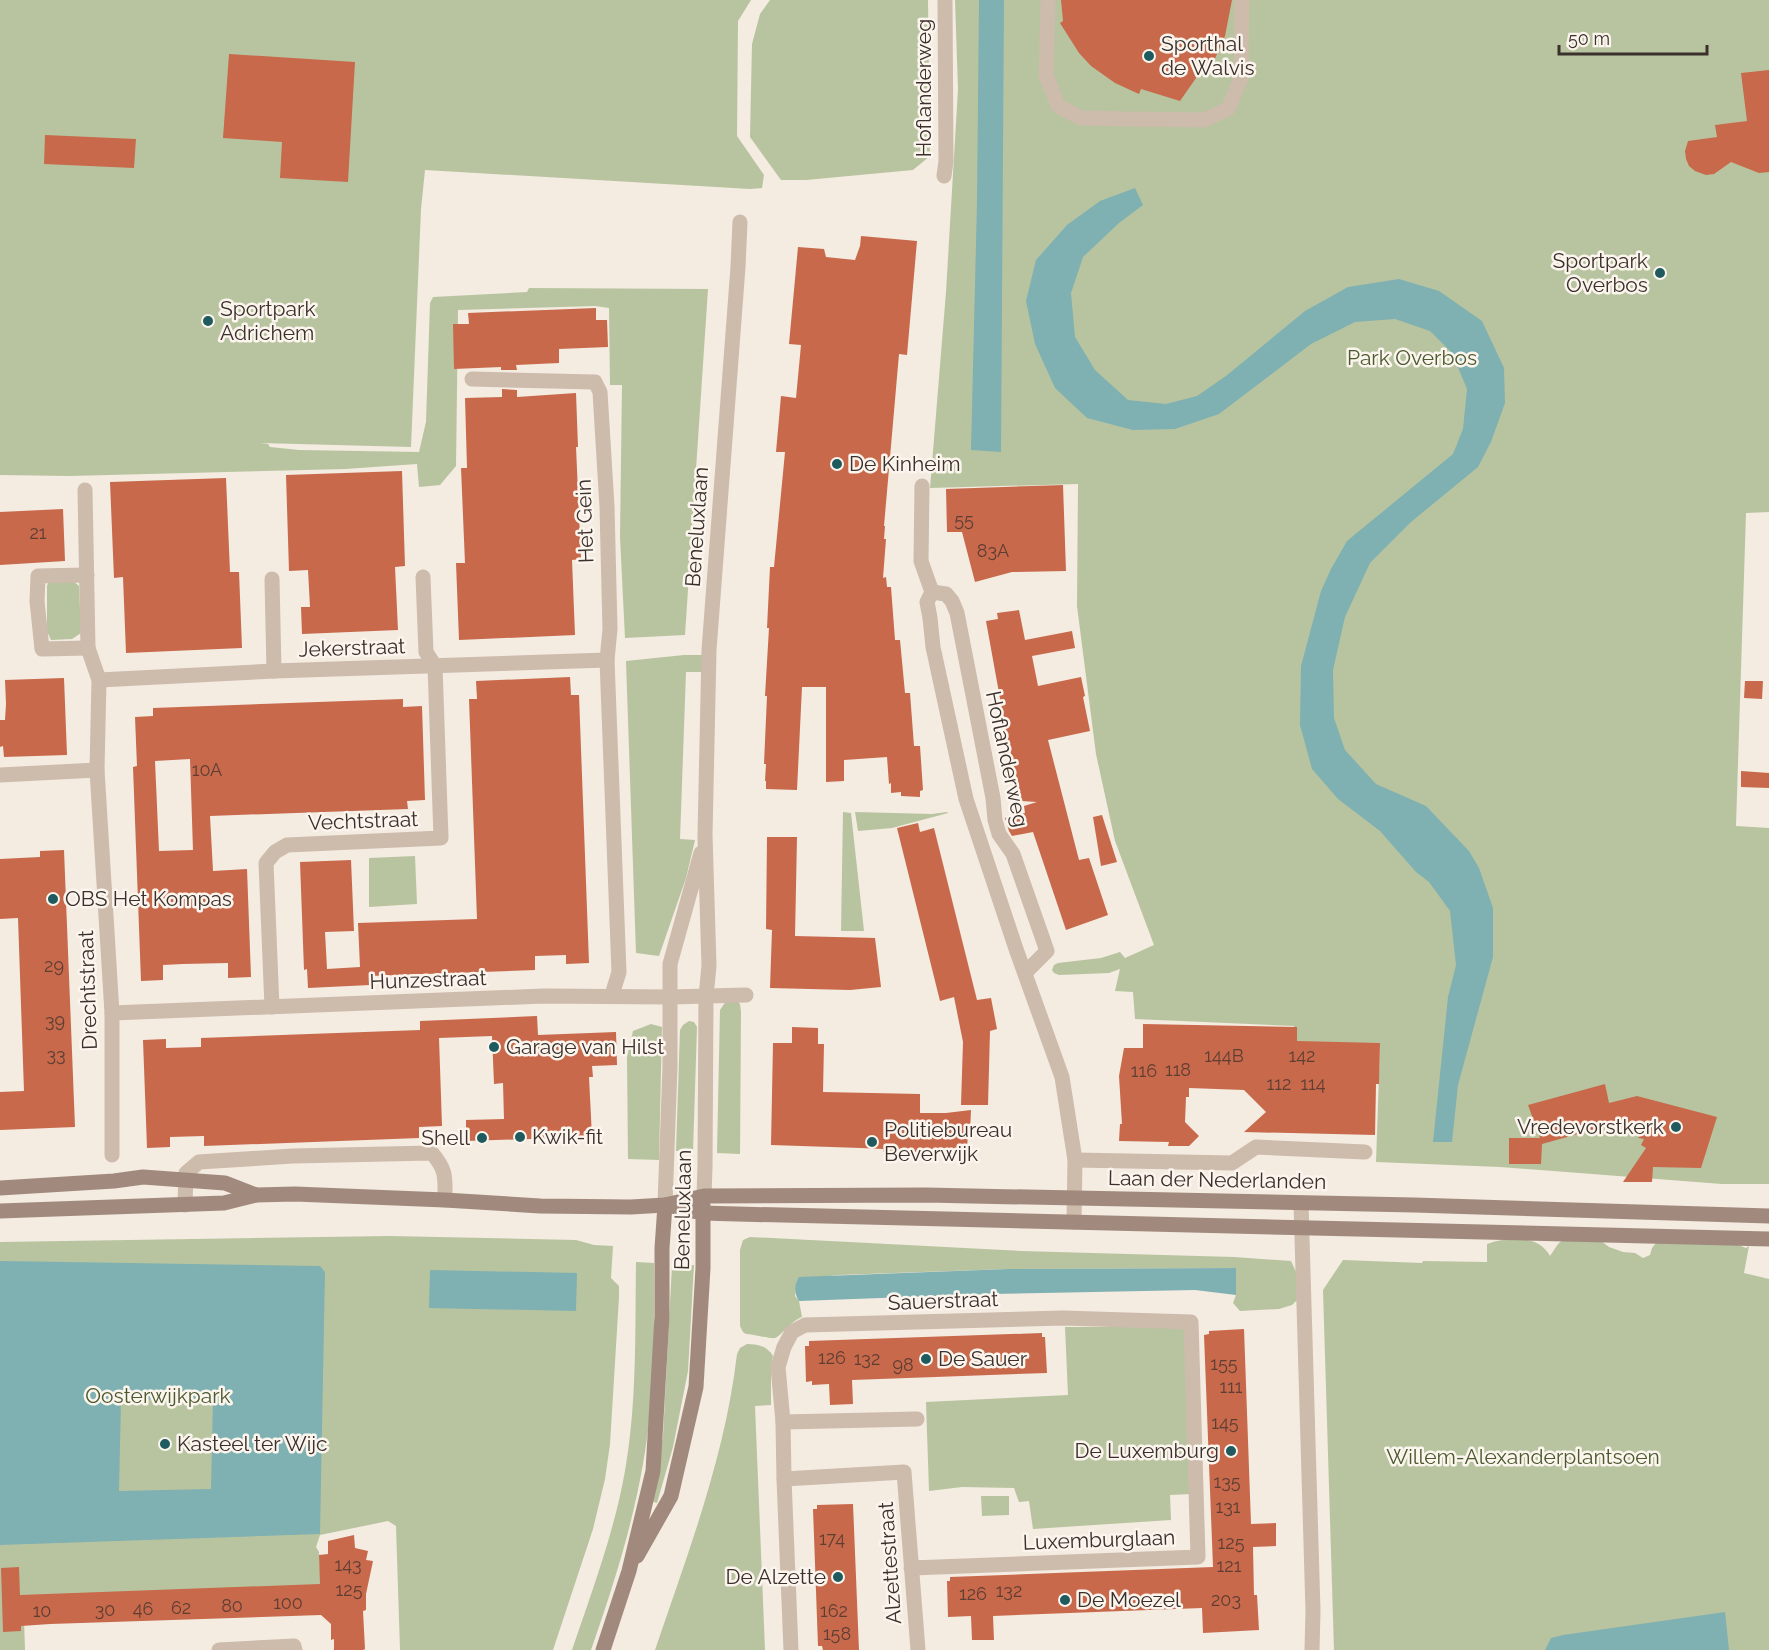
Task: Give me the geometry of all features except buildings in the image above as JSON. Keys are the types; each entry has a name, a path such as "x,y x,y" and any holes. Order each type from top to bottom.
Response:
{"main road":[{"name":"Laan der Nederlanden","path":"0,1188 143,1177 225,1184 256,1195"},
{"name":"Laan der Nederlanden","path":"0,1211 224,1203 256,1195 295,1194 540,1206 631,1207 665,1205 704,1196 926,1195 1769,1216"},
{"name":"Beneluxlaan","path":"629,1571 671,1496 696,1387 703,1269 704,1196"},
{"name":"Laan der Nederlanden","path":"665,1205 702,1213 1769,1239"},
{"name":"Beneluxlaan","path":"603,1650 629,1571 652,1471 662,1316 662,1248 665,1205"}],"street":[{"name":"Hoflanderweg","path":"944,176 946,161 945,0"},
{"path":"1048,0 1046,75 1058,106 1081,118 1204,120 1228,109 1241,78 1242,0"},
{"name":"Beneluxlaan","path":"704,1196 705,996 709,966 705,835 709,650 740,222"},
{"name":"Het Gein","path":"472,380 595,382 600,392 607,507 610,629 607,660"},
{"name":"Hoflanderweg","path":"922,486 921,561 932,592 927,602 933,647 966,799 1062,1077 1075,1160 1074,1222"},
{"path":"85,490 88,648 99,680"},
{"path":"87,575 38,576 37,600 42,649 88,648"},
{"path":"423,577 426,652 435,666"},
{"path":"272,579 274,671"},
{"path":"930,618 944,617 955,608 946,594 932,592"},
{"name":"Hoflanderweg","path":"955,608 999,834 1013,854 1047,951 1025,973"},
{"path":"607,660 619,972 612,995"},
{"name":"Jekerstraat","path":"99,680 274,671 607,660"},
{"name":"Vechtstraat","path":"272,1007 266,863 274,852 288,845 441,838 435,666"},
{"name":"Drechtstraat","path":"99,680 97,770 112,1013 112,1155"},
{"path":"0,776 97,770"},
{"name":"Beneluxlaan","path":"665,1205 670,964 705,835"},
{"name":"Hunzestraat","path":"112,1013 544,996 746,995"},
{"name":"Laan der Nederlanden","path":"1075,1160 1232,1163 1256,1147 1365,1152"},
{"path":"185,1205 186,1173 199,1162 293,1156 432,1153 442,1166 445,1200"},
{"path":"1301,1203 1313,1611 1311,1650"},
{"name":"Sauerstraat","path":"791,1650 783,1422 778,1366 792,1332 805,1325 1063,1318 1191,1322"},
{"name":"Luxemburglaan","path":"911,1568 1197,1557 1191,1322"},
{"path":"783,1422 917,1419"},
{"name":"Alzettestraat","path":"784,1479 904,1472 918,1650"},
{"path":"219,1650 294,1646 295,1650"}],"green space":[{"name":"Sportpark Adrichem","path":"0,0 751,0 738,21 737,136 764,175 762,188 425,170 421,209 411,447 260,443 268,444 270,447 299,450 419,452 426,422 430,303 433,297 527,292 529,288 708,289 685,635 625,638 620,537 622,385 610,385 609,308 595,306 458,310 456,466 440,485 419,487 417,464 345,469 69,476 0,475"},
{"path":"770,0 928,0 930,156 913,170 806,180 781,180 750,137 752,44 760,14"},
{"name":"Park Overbos","path":"955,0 1769,0 1769,512 1746,513 1736,826 1769,828 1769,1184 1722,1184 1500,1167 1376,1162 1380,1047 1294,1042 1294,1026 1135,1019 1133,992 1115,991 1120,969 1109,973 1059,975 1054,973 1052,970 1054,965 1058,963 1101,958 1120,952 1125,958 1154,945 1115,841 1096,754 1077,606 1078,484 930,488 946,292 958,89"},
{"path":"49,581 73,581 79,586 81,633 72,639 51,640 47,631"},
{"path":"702,655 702,672 686,672 680,839 695,840 686,878 659,956 636,953 626,661"},
{"path":"843,812 851,813 864,931 841,931"},
{"path":"855,812 948,813 892,828 858,831"},
{"path":"415,856 417,904 369,907 369,858"},
{"path":"734,999 740,1004 741,1012 740,1154 717,1153 720,1010 726,1001"},
{"path":"689,1021 694,1022 697,1027 693,1151 676,1151 680,1030"},
{"path":"651,1024 662,1027 659,1160 628,1159 627,1057 633,1031"},
{"name":"Oosterwijkpark","path":"389,1236 576,1240 594,1245 613,1246 611,1278 619,1286 619,1297 610,1444 605,1479 593,1529 553,1650 400,1650 396,1526 388,1521 320,1535 316,1547 319,1552 322,1609 24,1620 25,1650 0,1650 0,1242"},
{"path":"750,1237 1021,1251 1234,1257 1291,1261 1297,1274 1297,1300 1292,1305 1279,1309 1240,1311 1233,1303 1236,1295 1236,1268 1008,1269 838,1275 797,1280 795,1296 799,1301 802,1317 777,1337 770,1338 746,1334 740,1326 740,1250 743,1240"},
{"name":"Willem-Alexanderplantsoen","path":"1566,1237 1597,1238 1609,1247 1635,1253 1643,1258 1650,1255 1656,1243 1733,1243 1746,1248 1749,1246 1744,1273 1769,1279 1769,1650 1334,1650 1323,1290 1343,1260 1422,1263 1423,1261 1487,1262 1487,1244 1513,1239 1538,1244 1550,1256"},
{"path":"636,1262 654,1263 652,1384 643,1465 621,1558 591,1650 572,1650 609,1539 625,1471 632,1420"},
{"path":"672,1265 694,1265 688,1371 673,1447 657,1503 651,1501 663,1436"},
{"path":"1065,1327 1186,1327 1191,1494 1170,1495 1171,1520 1033,1529 1029,1501 1019,1502 1014,1488 962,1487 929,1491 926,1402 1068,1395"},
{"path":"747,1344 762,1346 773,1356 771,1405 755,1406 765,1650 655,1650 704,1504 724,1430 737,1354 740,1348"},
{"path":"981,1496 1009,1496 1009,1515 982,1516"}],"water":[{"path":"979,0 1004,0 1001,452 971,450"},
{"path":"1135,188 1143,205 1119,223 1083,257 1071,293 1075,337 1095,370 1128,400 1166,404 1197,396 1226,376 1305,311 1348,287 1399,279 1439,291 1482,321 1504,368 1505,403 1491,442 1478,467 1411,522 1370,563 1345,617 1333,670 1334,718 1345,750 1376,784 1426,806 1469,851 1479,868 1493,908 1493,957 1458,1085 1452,1142 1433,1142 1448,997 1456,965 1450,911 1429,882 1416,872 1380,831 1338,799 1312,769 1300,725 1301,666 1321,591 1347,541 1453,454 1463,429 1467,389 1452,353 1430,331 1395,319 1355,322 1311,344 1219,414 1175,429 1133,430 1087,418 1055,388 1035,344 1026,301 1036,260 1067,225 1100,201"},
{"path":"0,1261 320,1266 325,1272 320,1534 0,1545","holes":["213,1398 211,1489 119,1491 121,1400"]},
{"path":"1236,1268 1236,1295 1195,1290 799,1301 795,1289 799,1277 1008,1269"},
{"path":"430,1270 577,1273 576,1311 429,1308"},
{"path":"1725,1612 1729,1650 1545,1650 1551,1638 1563,1635"}],"place":[{"name":"Sporthal de Walvis","path":"1149,56"},
{"name":"Sportpark Overbos","path":"1660,273"},
{"name":"Sportpark Adrichem","path":"208,321"},
{"name":"De Kinheim","path":"837,464"},
{"name":"OBS Het Kompas","path":"53,899"},
{"name":"Garage van Hilst","path":"494,1047"},
{"name":"Vredevorstkerk","path":"1676,1127"},
{"name":"Kwik-fit","path":"520,1137"},
{"name":"Shell","path":"482,1138"},
{"name":"Politiebureau Beverwijk","path":"872,1142"},
{"name":"De Sauer","path":"926,1359"},
{"name":"Kasteel ter Wijc","path":"165,1444"},
{"name":"De Luxemburg","path":"1231,1451"},
{"name":"De Alzette","path":"838,1577"},
{"name":"De Moezel","path":"1065,1600"}]}
